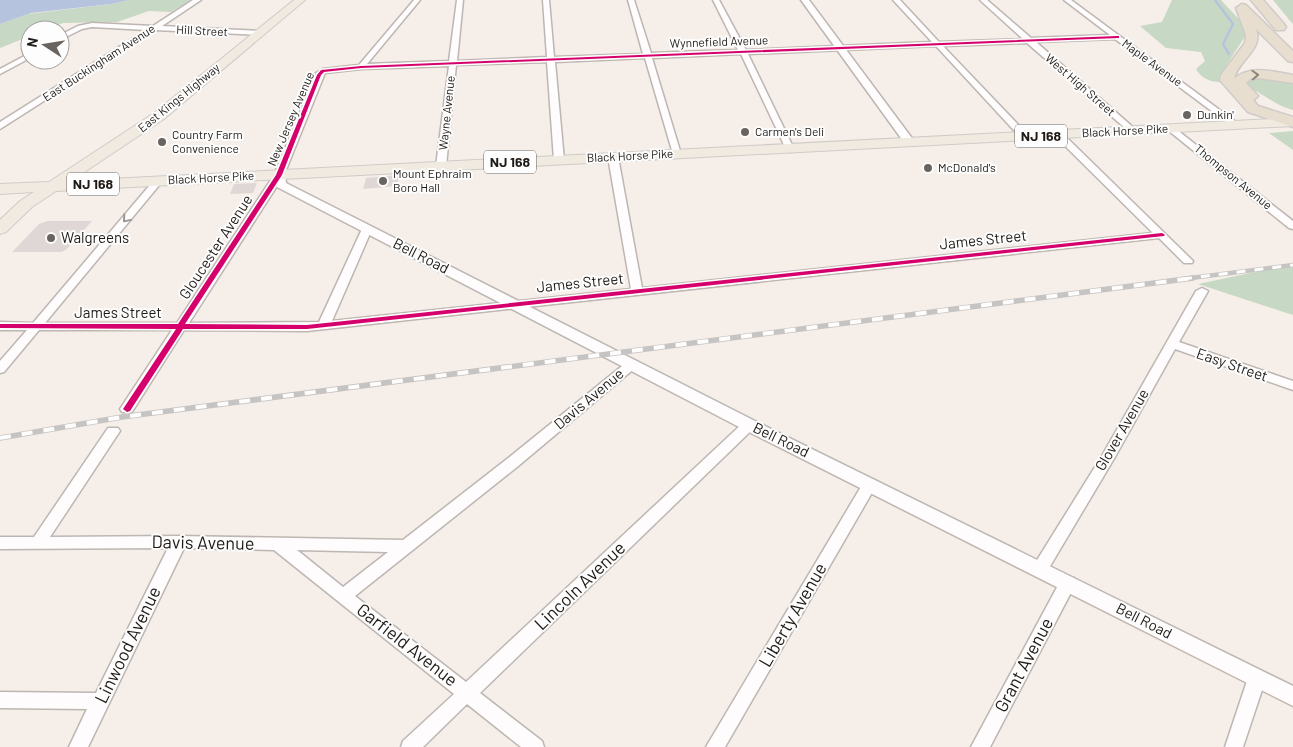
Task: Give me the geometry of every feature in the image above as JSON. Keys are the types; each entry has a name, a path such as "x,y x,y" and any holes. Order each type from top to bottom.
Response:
{"highway":[{"path":"1259,2 1290,31"},
{"path":"1239,4 1293,58"},
{"path":"1239,4 1252,35 1251,43 1228,75 1227,80 1253,109 1293,122"},
{"path":"1293,79 1252,74 1243,77 1239,82 1241,88 1252,97 1270,106 1293,113"},
{"path":"1253,109 1251,121 1248,124 1293,130"}],"main road":[{"name":"East Kings Highway","path":"0,229 26,204 159,116 300,0"},
{"name":"NJ 168","path":"1248,124 1293,122"},
{"name":"Black Horse Pike","path":"0,189 1248,124"}],"street":[{"name":"East Buckingham Avenue","path":"0,126 198,0"},
{"path":"361,67 417,0"},
{"name":"Wayne Avenue","path":"441,166 460,0"},
{"path":"546,0 559,160"},
{"path":"631,0 677,154"},
{"path":"716,0 744,52 790,149"},
{"path":"805,0 910,143"},
{"path":"896,0 1025,136"},
{"name":"West High Street","path":"983,0 1132,131"},
{"name":"Maple Avenue","path":"1067,0 1117,37 1248,124"},
{"name":"Hill Street","path":"70,33 85,25 259,34"},
{"name":"Wynnefield Avenue","path":"323,71 361,67 1117,37"},
{"path":"0,72 20,61"},
{"name":"New Jersey Avenue","path":"279,175 319,75 323,71"},
{"name":"Thompson Avenue","path":"1172,129 1233,175 1293,226"},
{"path":"1060,135 1188,261"},
{"path":"614,157 637,291"},
{"name":"Bell Road","path":"279,175 281,185 749,424 1293,696"},
{"name":"Gloucester Avenue","path":"126,409 279,175"},
{"path":"0,369 158,181"},
{"path":"324,325 367,229"},
{"name":"James Street","path":"0,326 324,325 1162,235"},
{"name":"Glover Avenue","path":"1040,569 1108,457 1202,290"},
{"name":"Easy Street","path":"1171,343 1293,386"},
{"name":"Davis Avenue","path":"343,596 512,463 631,364"},
{"name":"Lincoln Avenue","path":"410,747 749,424"},
{"path":"38,543 113,431"},
{"name":"Liberty Avenue","path":"715,747 870,484"},
{"name":"Davis Avenue","path":"0,543 179,542 406,546"},
{"name":"Linwood Avenue","path":"78,747 179,542"},
{"name":"Garfield Avenue","path":"278,544 535,747"},
{"name":"Grant Avenue","path":"980,747 1068,583"},
{"path":"1234,747 1257,678"},
{"path":"0,700 100,702"}],"green space":[{"path":"129,0 191,0 171,12 149,11 117,22 70,23 70,20 20,20 20,40 0,48 0,24 28,14"},
{"path":"1172,0 1221,0 1249,30 1226,66 1247,80 1259,76 1293,82 1293,110 1245,86 1206,79 1196,69 1205,61 1201,52 1166,48 1140,26 1162,22"},
{"path":"1273,0 1293,0 1293,24 1291,22"},
{"path":"1293,131 1293,150 1269,133"},
{"path":"1293,264 1293,315 1198,284"}],"water":[{"path":"0,0 129,0 111,4 31,13 0,24"}],"building":[{"name":"Mount Ephraim Boro Hall","path":"399,176 397,186 363,189 366,178"},
{"path":"257,183 253,193 230,194 234,184"},
{"name":"Walgreens","path":"47,221 92,221 66,250 61,252 12,252 39,224"}],"waterway":[{"path":"1215,0 1233,24 1223,44 1229,54"}],"railway":[{"path":"1183,279 1293,265"},
{"path":"0,438 122,417 1193,278"}],"cycle path":[{"path":"127,409 279,175 319,75 323,71 361,67 1117,37"},
{"path":"0,326 307,327 1162,235"}],"place":[{"name":"Dunkin'","path":"1187,115"},
{"name":"Carmen's Deli","path":"745,132"},
{"name":"Country Farm Convenience","path":"162,142"},
{"name":"McDonald's","path":"928,168"},
{"name":"Mount Ephraim Boro Hall","path":"383,181"},
{"name":"Walgreens","path":"51,238"}]}
